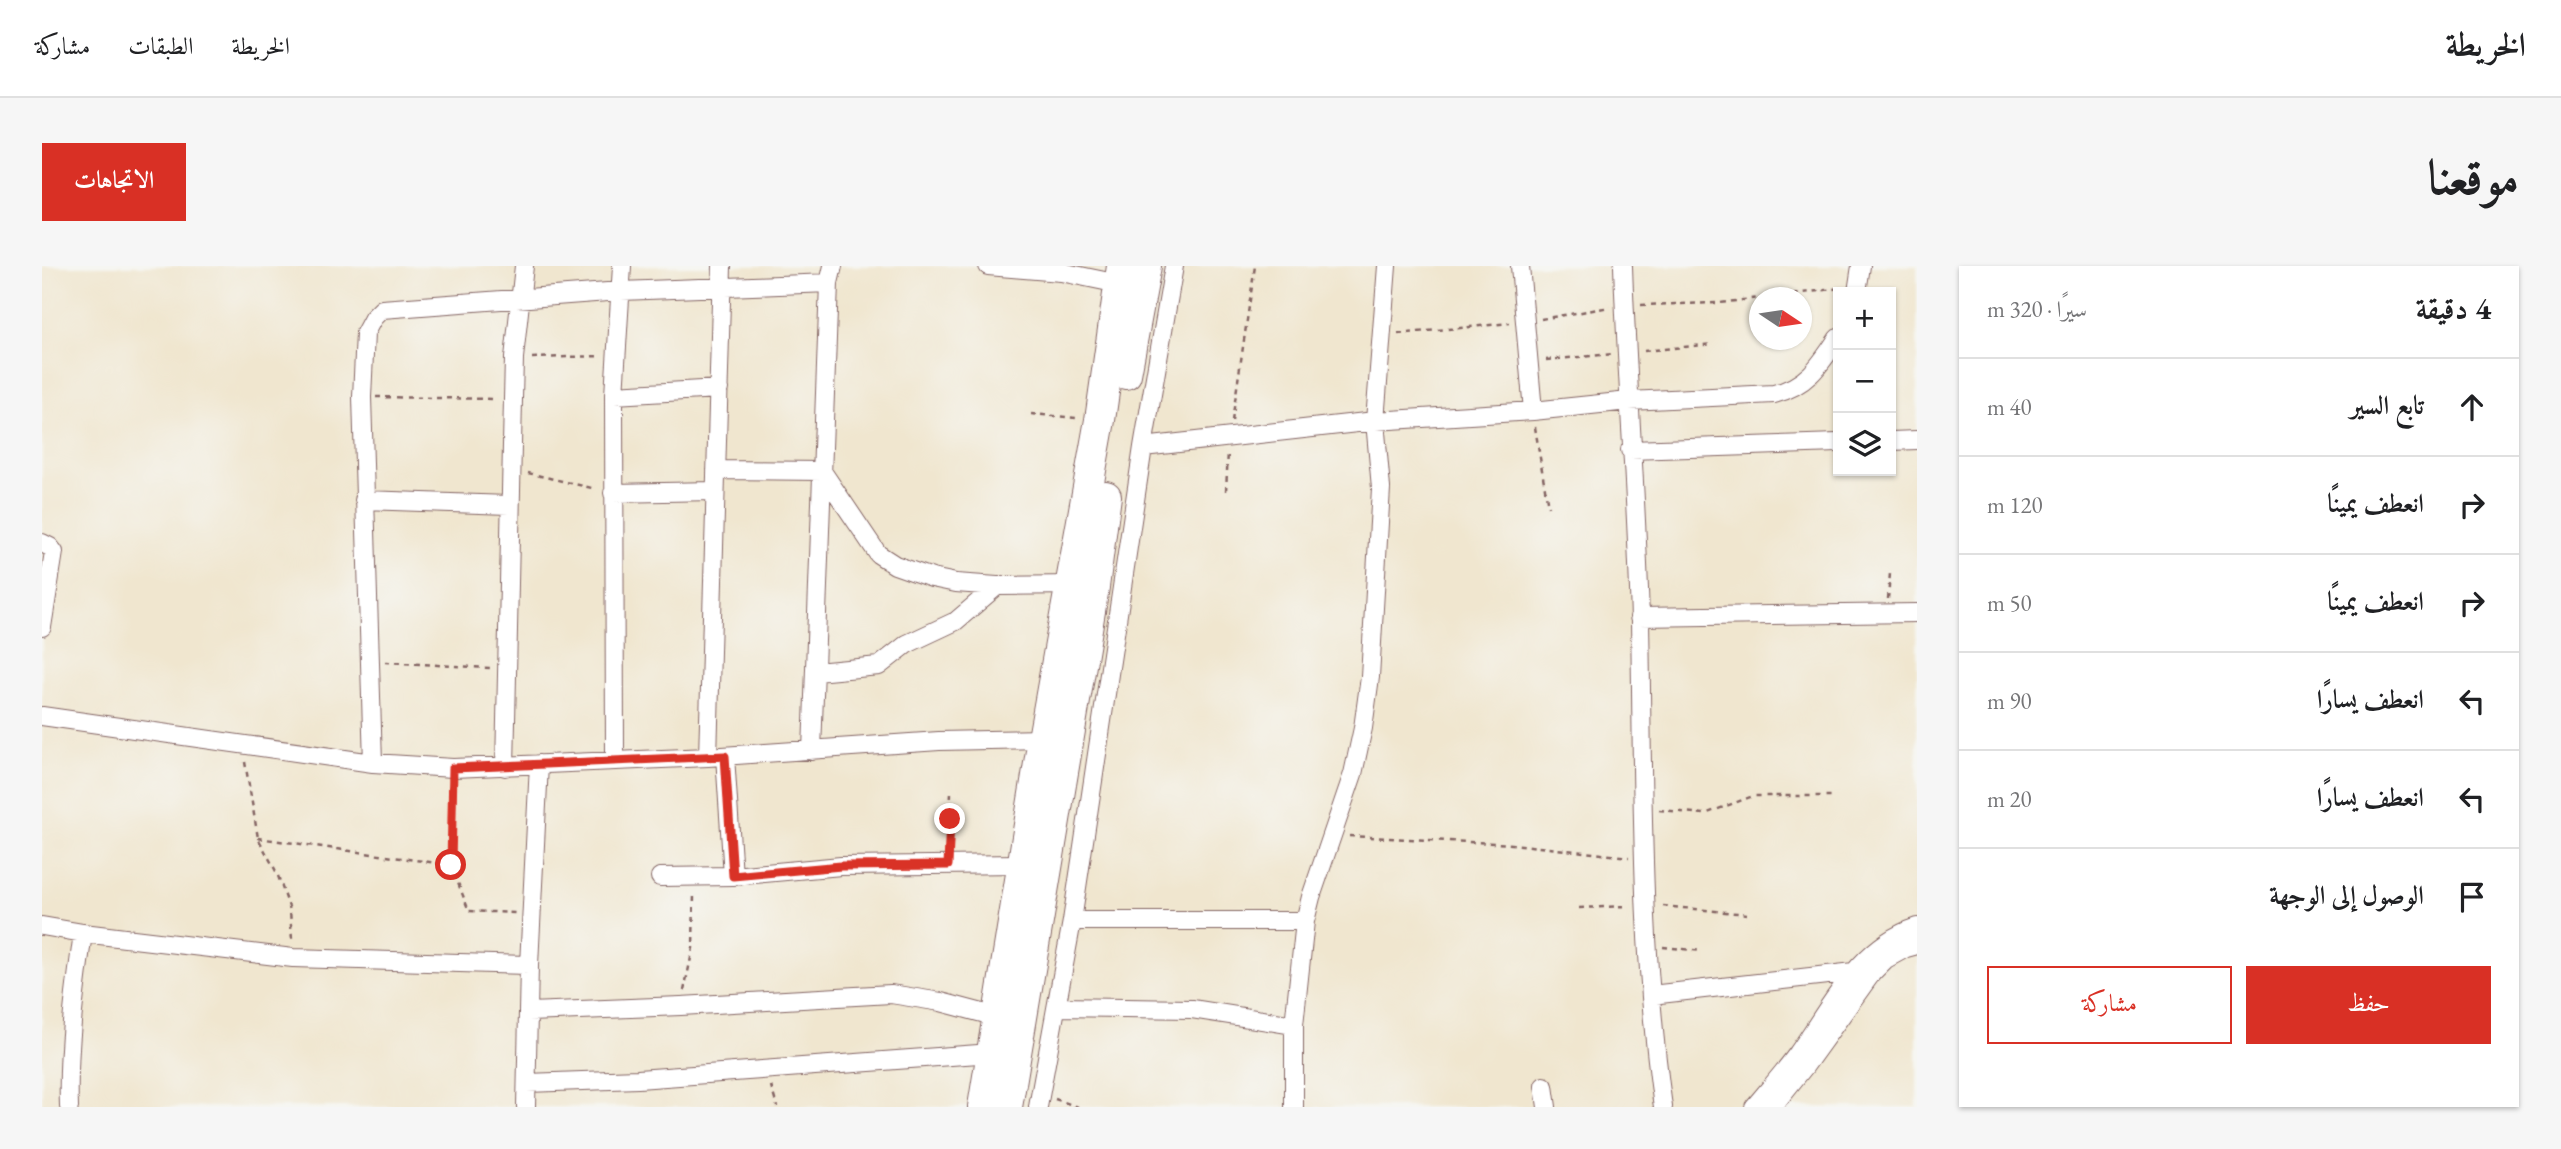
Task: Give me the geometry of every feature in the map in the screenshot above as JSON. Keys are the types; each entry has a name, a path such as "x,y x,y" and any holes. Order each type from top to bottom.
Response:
{"highway":[{"path":"1007,1107 1009,1020 1023,864 1043,739 1110,461 1146,266"},
{"path":"983,1107 992,1053 1009,1020 1060,782 1100,420 1121,275"}],"street":[{"path":"505,767 514,359 524,266"},
{"path":"615,760 614,395 622,266"},
{"path":"722,266 715,491 716,757 733,876"},
{"path":"988,266 1121,275"},
{"path":"1040,1101 1072,921 1143,447 1174,266"},
{"path":"1294,1107 1294,1025 1305,921 1353,774 1370,677 1381,488 1375,421 1387,266"},
{"path":"1520,266 1533,411"},
{"path":"1623,266 1639,617 1642,808 1651,995 1664,1107"},
{"path":"1858,287 1861,267"},
{"path":"373,763 362,397 365,333 373,318 383,309 721,286 831,274 812,751"},
{"path":"1143,447 1375,421 1533,411 1629,401 1774,394 1791,390 1807,380 1833,345"},
{"path":"614,395 719,389"},
{"path":"1896,441 1917,440"},
{"path":"1630,450 1833,443"},
{"path":"716,470 822,471"},
{"path":"822,471 878,554 895,565 932,578 997,586 1082,586"},
{"path":"613,493 715,491"},
{"path":"365,500 509,505"},
{"path":"42,543 54,552 42,627"},
{"path":"816,672 879,666 907,644 956,621 997,586"},
{"path":"1639,617 1917,613"},
{"path":"42,716 373,763 453,768 716,757 939,741 1043,739"},
{"path":"526,1107 529,965 539,764"},
{"path":"1060,782 1092,786"},
{"path":"660,877 733,876 841,866 1023,864"},
{"path":"1072,921 1305,921"},
{"path":"42,926 293,958 529,965"},
{"path":"1772,1107 1887,940 1917,927"},
{"path":"69,1107 68,1065 73,1002 83,933"},
{"path":"1754,1107 1863,973 1906,948 1917,945"},
{"path":"1651,995 1863,973"},
{"path":"529,1012 891,994 941,1002 1009,1020"},
{"path":"1057,1007 1192,1009 1294,1025"},
{"path":"527,1083 638,1079 992,1053"},
{"path":"1544,1086 1547,1107"}],"path":[{"path":"1226,491 1229,437 1255,266"},
{"path":"1812,291 1844,287 1861,267"},
{"path":"1720,303 1749,300"},
{"path":"1381,335 1524,322"},
{"path":"514,359 617,356"},
{"path":"362,397 513,399"},
{"path":"1533,411 1548,507"},
{"path":"1031,414 1100,420"},
{"path":"511,470 613,493"},
{"path":"1887,613 1890,572"},
{"path":"369,661 507,669"},
{"path":"242,743 258,838 277,873 290,910 293,958"},
{"path":"453,768 451,865 469,911 532,913"},
{"path":"948,865 951,793"},
{"path":"1642,808 1705,814 1754,796 1832,796"},
{"path":"1332,835 1512,844 1645,858"},
{"path":"258,838 451,865"},
{"path":"681,1006 693,948 694,876"},
{"path":"1650,946 1702,951"},
{"path":"767,1069 776,1107"},
{"path":"1040,1101 1078,1107"}],"route":[{"path":"451,865 453,768 725,756 733,876 841,866 948,865 950,819"}]}
